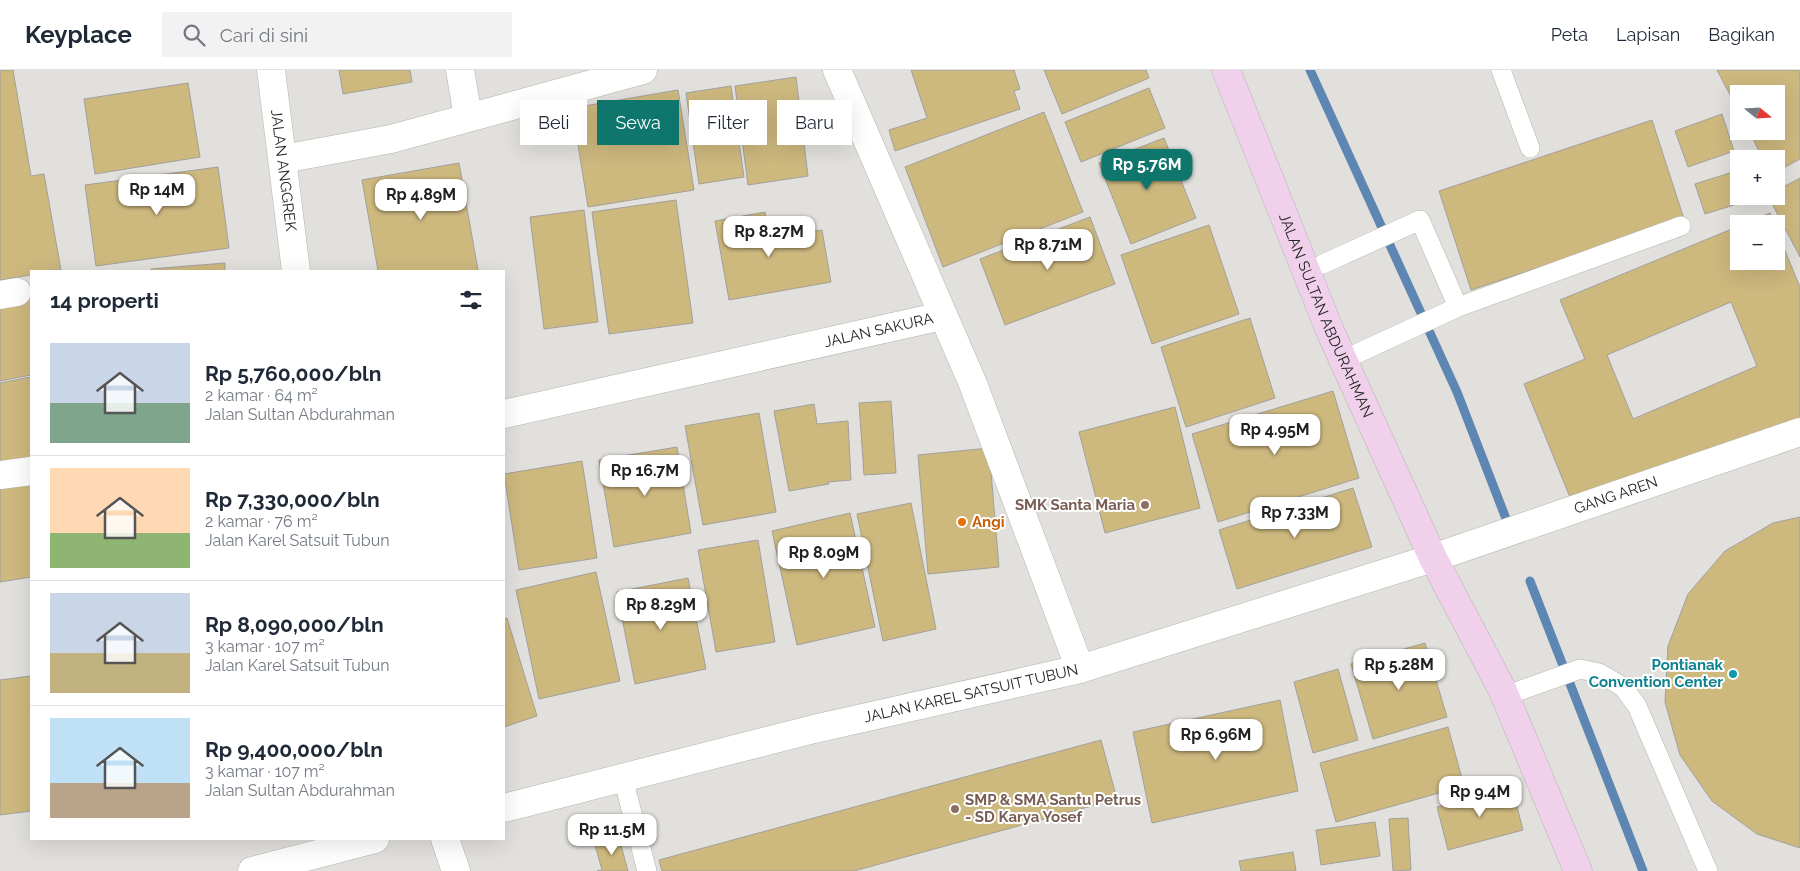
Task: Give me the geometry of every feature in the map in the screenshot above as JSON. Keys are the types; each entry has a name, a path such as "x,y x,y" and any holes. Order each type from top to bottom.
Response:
{"street":[{"name":"JALAN ANGGREK","path":"271,70 296,270"},
{"path":"460,70 468,117"},
{"path":"283,159 391,139 643,70"},
{"path":"837,70 942,316"},
{"name":"JALAN SULTAN ABDURAHMAN","path":"1226,70 1330,332 1433,558 1505,696 1578,871"},
{"name":"JALAN SULTAN ABDURAHMAN","path":"1244,70 1380,408 1433,558"},
{"name":"JALAN SAKURA","path":"505,414 942,316 973,384 1080,669"},
{"name":"GANG AREN","path":"1433,558 1800,432"},
{"path":"0,475 30,471"},
{"name":"JALAN KAREL SATSUIT TUBUN","path":"505,808 814,728 1080,669 1433,558"},
{"path":"252,871 371,840"},
{"path":"445,840 456,871"}],"lane":[{"path":"1501,70 1530,148"},
{"path":"1323,264 1420,220 1458,307"},
{"path":"1358,352 1458,307 1681,226"},
{"path":"1505,696 1580,669 1599,673 1623,687 1637,706 1708,871"},
{"path":"623,778 647,871"}],"building":[{"path":"0,70 13,70 31,176 44,174 61,270 30,270 30,275 0,280"},
{"path":"339,70 410,70 412,82 343,94"},
{"path":"911,70 1014,70 1020,89 1014,91 1020,109 895,151 889,130 927,118"},
{"path":"1044,70 1146,70 1149,78 1062,114"},
{"path":"1717,70 1800,70 1800,159 1785,167 1785,150 1758,150 1754,140 1785,140 1785,85 1730,85 1730,95"},
{"path":"796,77 799,100 777,100 777,145 804,145 808,176 748,185 743,145 767,145 767,100 737,100 735,86"},
{"path":"188,83 200,157 95,174 84,99"},
{"path":"731,86 733,100 689,100 689,114 686,93"},
{"path":"1149,88 1165,128 1081,162 1065,122"},
{"path":"678,90 694,190 588,207 578,145 587,145 587,105 597,104 597,145 679,145 679,100 619,100"},
{"path":"1044,112 1083,212 943,267 905,167"},
{"path":"1722,114 1734,150 1688,167 1675,131"},
{"path":"1652,120 1684,219 1471,290 1439,191"},
{"path":"1164,138 1196,218 1131,244 1099,163"},
{"path":"693,145 739,145 744,177 699,184"},
{"path":"459,163 478,270 378,270 362,180"},
{"path":"218,167 229,248 96,266 85,185"},
{"path":"1730,173 1730,205 1734,205 1705,214 1695,184"},
{"path":"1800,178 1800,257 1785,228 1785,215 1778,215 1773,205 1785,205 1785,186"},
{"path":"676,200 693,323 609,334 592,212"},
{"path":"584,210 598,322 544,329 530,217"},
{"path":"765,212 770,239 822,230 831,282 729,300 715,221"},
{"path":"1090,217 1115,284 1005,325 980,259"},
{"path":"1209,225 1239,314 1152,344 1121,255"},
{"path":"1730,230 1730,270 1785,270 1785,251 1800,287 1800,425 1578,517 1524,384 1585,359 1560,300","holes":["1731,302 1757,366 1633,419 1607,355"]},
{"path":"225,263 225,270 151,269"},
{"path":"30,297 30,375 0,381 0,303"},
{"path":"1250,318 1275,398 1186,427 1161,347"},
{"path":"30,377 30,458 0,463 0,383"},
{"path":"1333,391 1359,478 1218,522 1192,434"},
{"path":"891,401 896,473 864,475 859,403"},
{"path":"814,404 817,424 848,421 851,480 828,482 829,484 789,491 774,411"},
{"path":"1175,407 1200,508 1105,533 1079,432"},
{"path":"759,413 776,512 703,525 685,426"},
{"path":"677,447 691,533 614,547 599,460"},
{"path":"989,448 999,567 928,574 918,455"},
{"path":"582,461 597,558 519,570 505,474"},
{"path":"30,475 30,577 0,582 0,480"},
{"path":"1353,488 1372,547 1237,589 1219,530"},
{"path":"911,503 936,629 883,641 857,514"},
{"path":"850,513 875,627 797,645 772,531"},
{"name":"Pontianak Convention Center","path":"1800,517 1800,848 1757,834 1712,801 1680,755 1665,702 1668,646 1688,594 1725,551 1773,523"},
{"path":"758,540 775,642 716,652 698,550"},
{"path":"596,572 620,681 539,699 516,590"},
{"path":"688,578 706,669 635,684 617,592"},
{"path":"507,618 537,716 505,727 505,619"},
{"path":"1425,643 1447,717 1373,739 1351,664"},
{"path":"1338,669 1358,740 1313,753 1294,682"},
{"path":"30,676 30,811 0,815 0,680"},
{"path":"1280,700 1298,791 1152,823 1133,732"},
{"path":"1448,727 1464,786 1336,822 1320,763"},
{"path":"1101,740 1117,799 854,871 662,871 659,860"},
{"path":"1512,787 1523,830 1448,850 1437,807"},
{"path":"1408,818 1411,870 1393,871 1389,819"},
{"path":"1375,822 1380,856 1321,865 1316,830"},
{"path":"619,838 628,871 597,871 602,870 595,845"},
{"path":"1293,852 1296,871 1241,871 1239,861"}],"waterway":[{"path":"1310,70 1457,392 1510,529"},
{"path":"1530,581 1643,871"}],"place":[{"name":"SMK Santa Maria","path":"1145,505"},
{"name":"Angi","path":"962,522"},
{"name":"Pontianak Convention Center","path":"1733,674"},
{"name":"SMP & SMA Santu Petrus - SD Karya Yosef","path":"955,809"}]}
